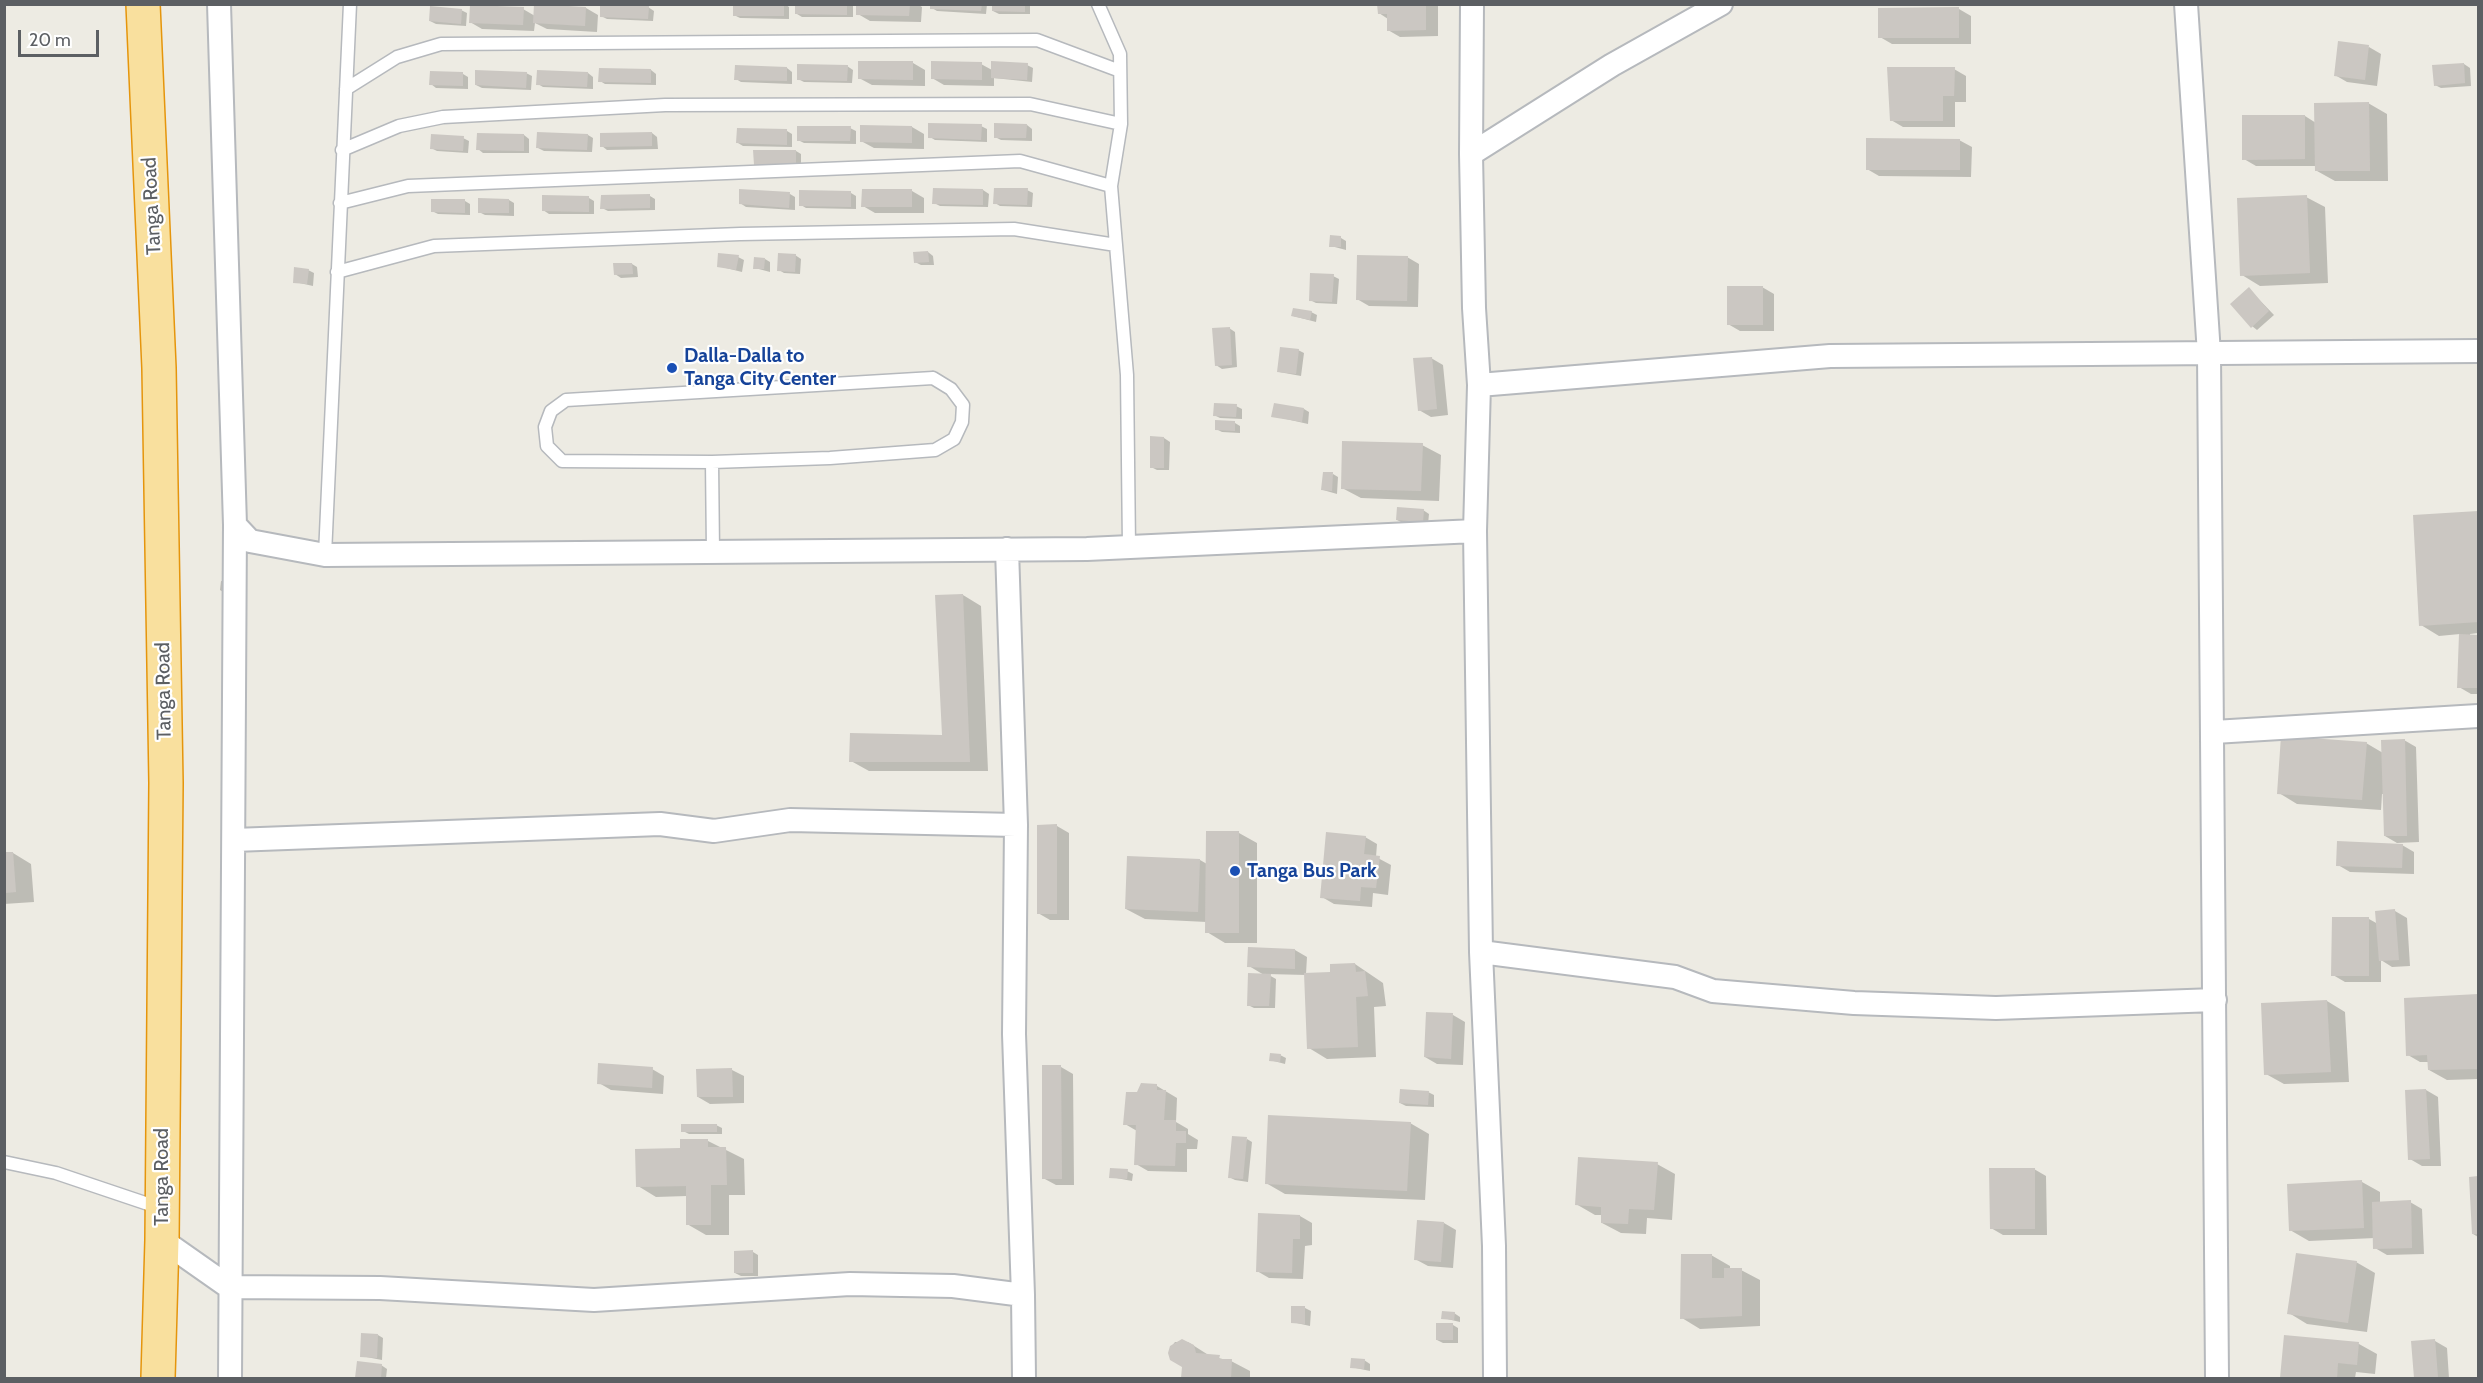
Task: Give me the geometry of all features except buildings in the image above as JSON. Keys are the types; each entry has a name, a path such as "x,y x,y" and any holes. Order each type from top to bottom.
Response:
{"highway":[{"name":"Tanga Road","path":"143,4 159,368 166,783 159,1378"}],"street":[{"path":"219,4 235,525 230,1378"},
{"path":"1472,4 1471,154 1474,308 1479,385 1475,531 1481,952 1494,1246 1495,1378"},
{"path":"1471,154 1612,65 1721,4"},
{"path":"2186,4 2209,354 2214,732 2217,1378"},
{"path":"1479,385 1830,356 2478,351"},
{"path":"235,525 250,541 325,555 1129,547 1475,531"},
{"path":"1007,549 1016,825 1014,1034 1024,1378"},
{"path":"2214,732 2478,716"},
{"path":"234,840 660,824 714,831 790,820 1016,825"},
{"path":"1481,952 1675,977 1713,991 1854,1003 1996,1008 2215,1000"},
{"path":"162,1240 229,1287 380,1288 594,1300 850,1284 953,1286 1023,1295"}],"lane":[{"path":"325,555 350,4"},
{"path":"1098,4 1120,54 1121,124 1111,186 1127,375 1129,547"},
{"path":"346,89 397,57 441,44 1037,40 1120,71"},
{"path":"342,150 399,126 443,117 665,105 1030,104 1121,124"},
{"path":"340,203 408,186 1020,160 1111,186"},
{"path":"337,272 434,246 740,234 1014,229 1116,245"},
{"path":"933,378 951,389 963,405 962,422 954,439 935,450 830,458 712,462 562,461 547,446 545,427 551,411 566,400 699,394 933,378"},
{"path":"712,462 713,552"},
{"path":"4,1162 56,1173 161,1208"}],"place":[{"name":"Dalla-Dalla to Tanga City Center","path":"672,368"},
{"name":"Tanga Bus Park","path":"1235,871"}]}
